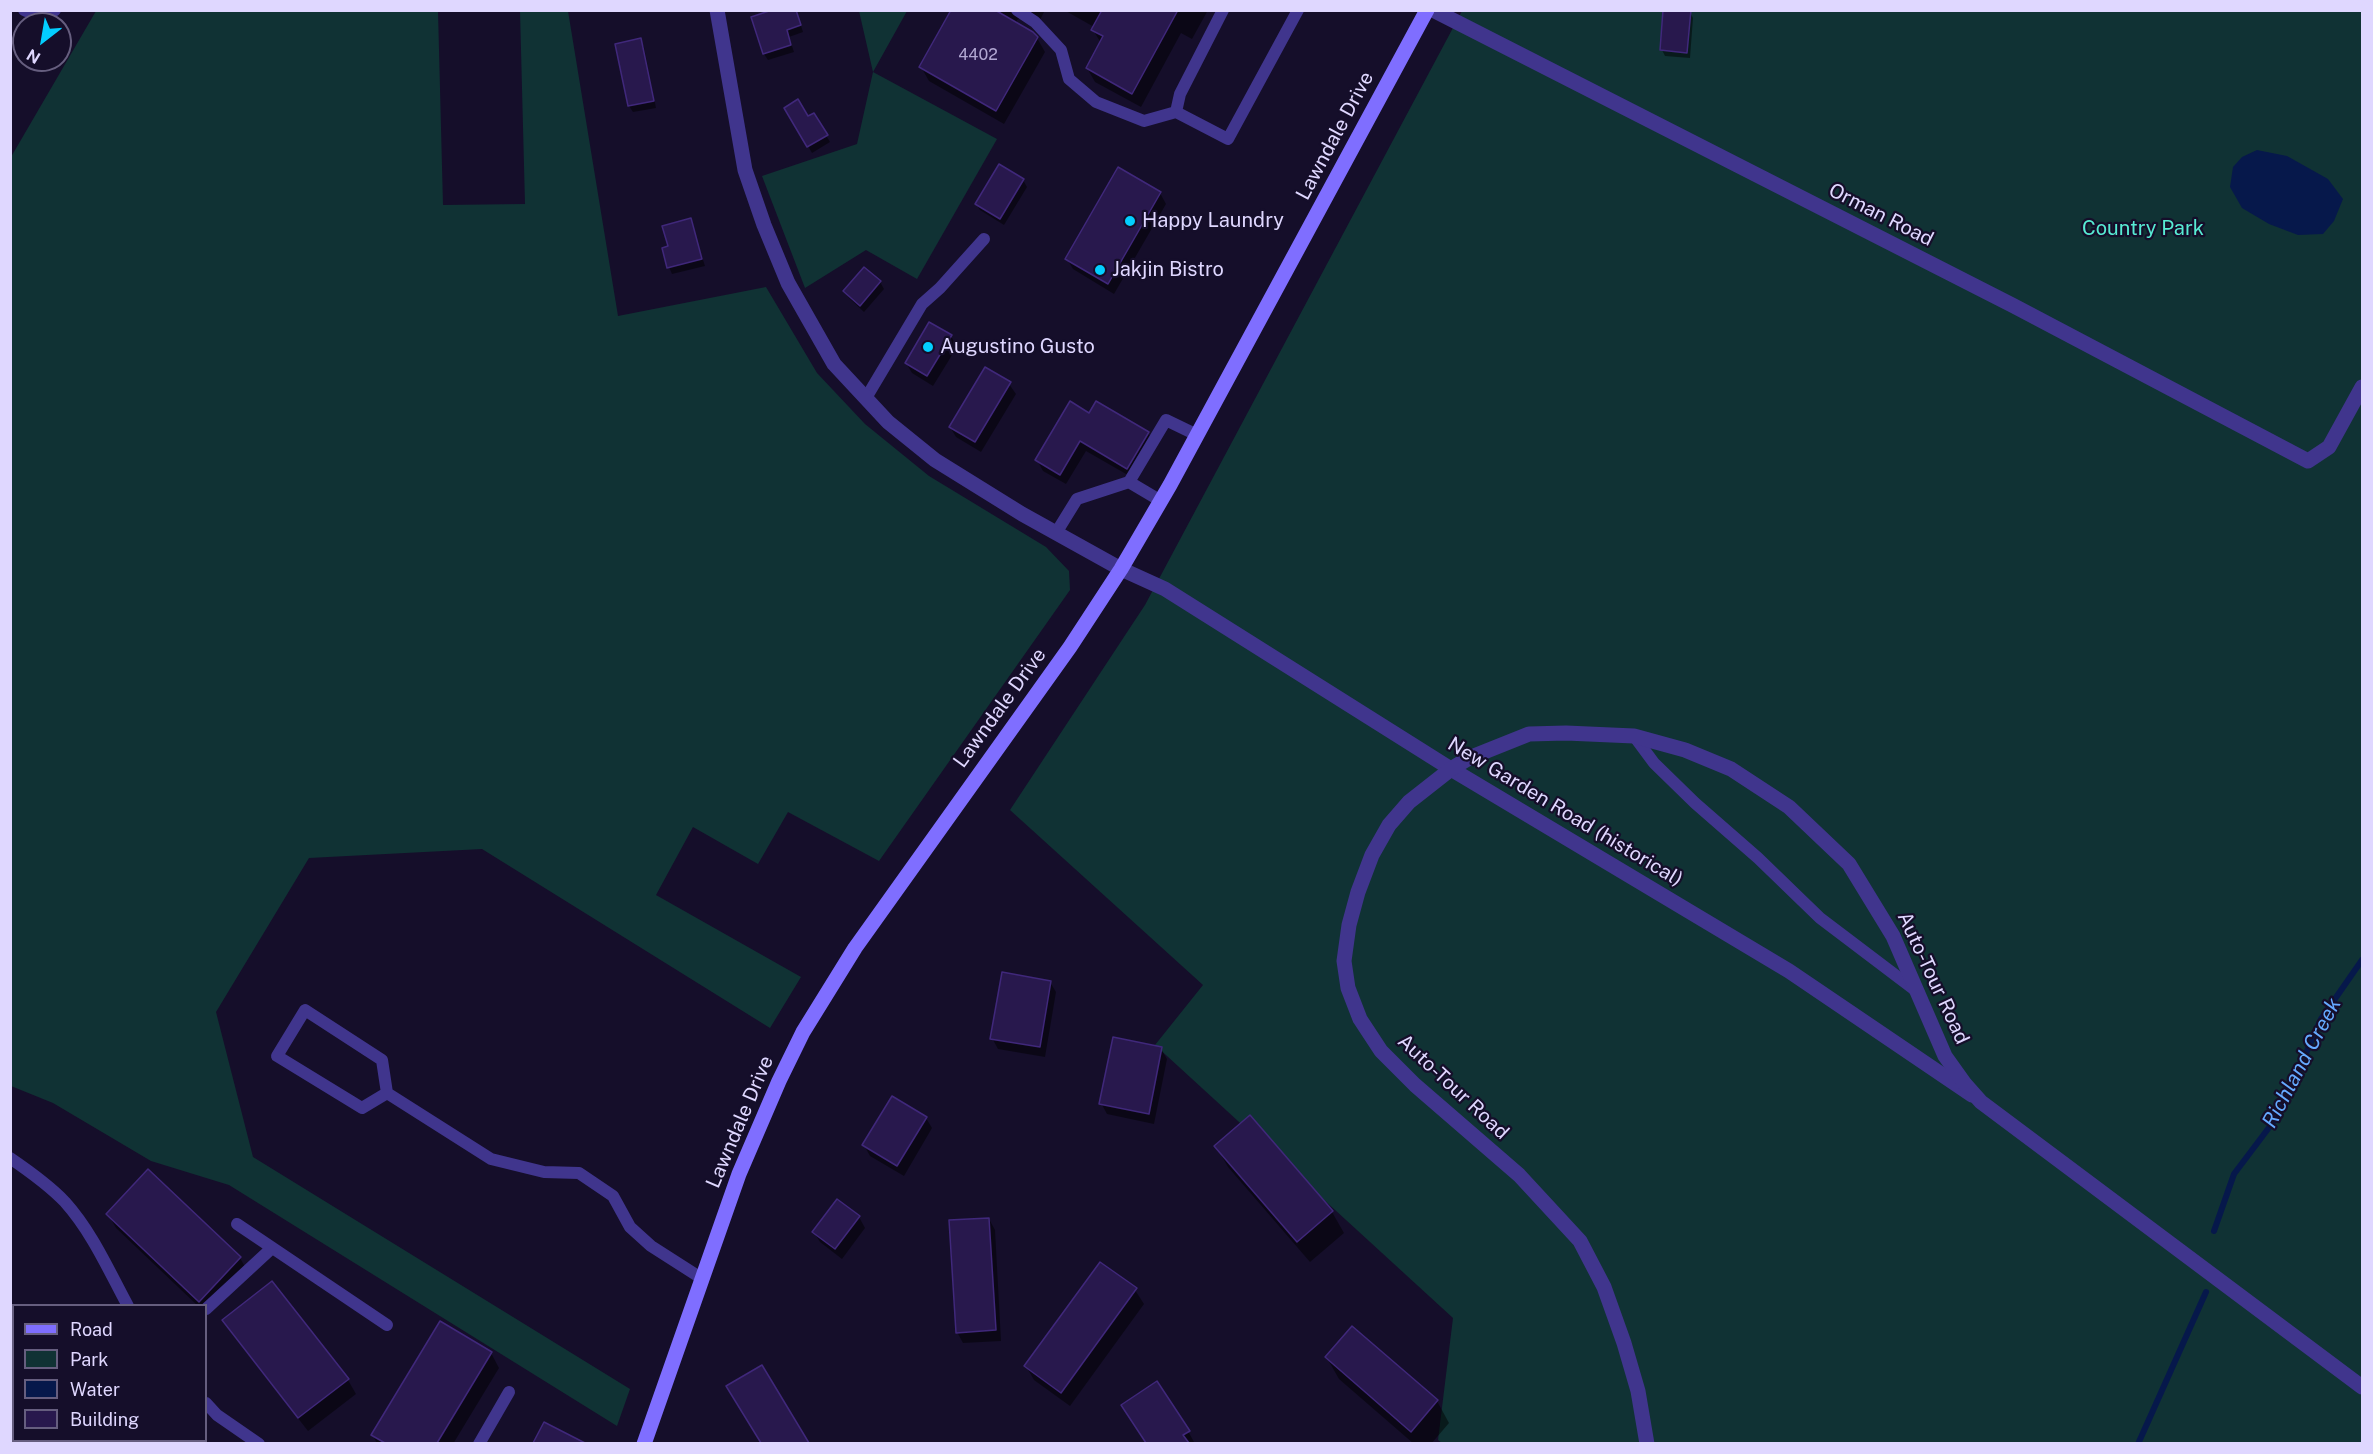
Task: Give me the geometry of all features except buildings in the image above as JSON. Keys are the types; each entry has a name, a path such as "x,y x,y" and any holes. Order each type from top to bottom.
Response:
{"main road":[{"name":"Lawndale Drive","path":"644,1443 701,1278 757,1128 803,1032 855,948 1070,647 1121,569 1161,501 1427,10"}],"street":[{"name":"New Garden Road (historical)","path":"717,10 745,170 764,225 788,283 834,364 888,422 935,459 1022,514 1121,569 1165,589 1451,769 1789,971 1982,1102"},
{"name":"Orman Road","path":"1433,10 2014,306 2308,461 2329,447 2362,387"},
{"name":"Auto-Tour Road","path":"1647,1443 1638,1391 1624,1342 1604,1287 1580,1241 1519,1175 1414,1085 1381,1051 1360,1019 1348,988 1344,961 1349,925 1372,855 1389,825 1409,802 1451,769 1489,748 1529,734 1634,736 1685,750 1731,769 1790,807 1849,864 1893,936 1945,1056 1965,1084 1982,1102 2362,1387"}],"lane":[{"path":"24,10 39,16 49,15 55,10"},
{"path":"1017,10 1035,22 1061,50 1069,79 1096,102 1144,121 1176,112 1228,139 1298,10"},
{"path":"1176,112 1180,94 1223,10"},
{"path":"866,398 922,304 940,288 984,239"},
{"path":"1056,533 1077,499 1129,482 1166,420 1197,435"},
{"path":"1129,482 1161,501"},
{"path":"1634,736 1654,763 1820,918 1920,994"},
{"path":"387,1093 362,1108 277,1056 305,1010 382,1060 387,1093 491,1159 544,1172 579,1173 613,1196 630,1227 651,1246 701,1278"},
{"path":"10,1158 64,1202 86,1231 127,1304"},
{"path":"237,1224 387,1325"},
{"path":"207,1308 272,1248"},
{"path":"479,1443 509,1392"},
{"path":"207,1404 217,1415 259,1443"}],"green space":[{"path":"96,11 438,11 443,205 525,204 520,11 568,11 618,316 766,287 817,373 865,424 929,476 1046,547 1069,571 1070,590 879,861 788,812 758,864 693,827 656,895 801,977 770,1028 482,849 309,858 216,1012 253,1157 630,1389 617,1426 229,1185 151,1161 53,1103 11,1086 11,157 60,72 72,72 72,52"},
{"path":"859,11 907,11 873,72"},
{"name":"Country Park","path":"1462,11 2362,11 2362,1443 1442,1443 1438,1440 1453,1318 1155,1045 1203,985 1010,810 1145,605"},
{"path":"873,72 997,139 917,279 866,250 805,288 762,176 857,144"}],"water":[{"path":"2257,150 2287,156 2328,179 2343,199 2334,221 2323,234 2298,235 2269,224 2242,208 2230,187 2233,167 2242,157"}],"waterway":[{"name":"Richland Creek","path":"2214,1231 2234,1174 2280,1113 2321,1019 2362,960"},
{"name":"Richland Creek","path":"2138,1444 2206,1292"}],"place":[{"name":"Happy Laundry","path":"1130,221"},
{"name":"Jakjin Bistro","path":"1100,270"},
{"name":"Augustino Gusto","path":"928,347"}]}
